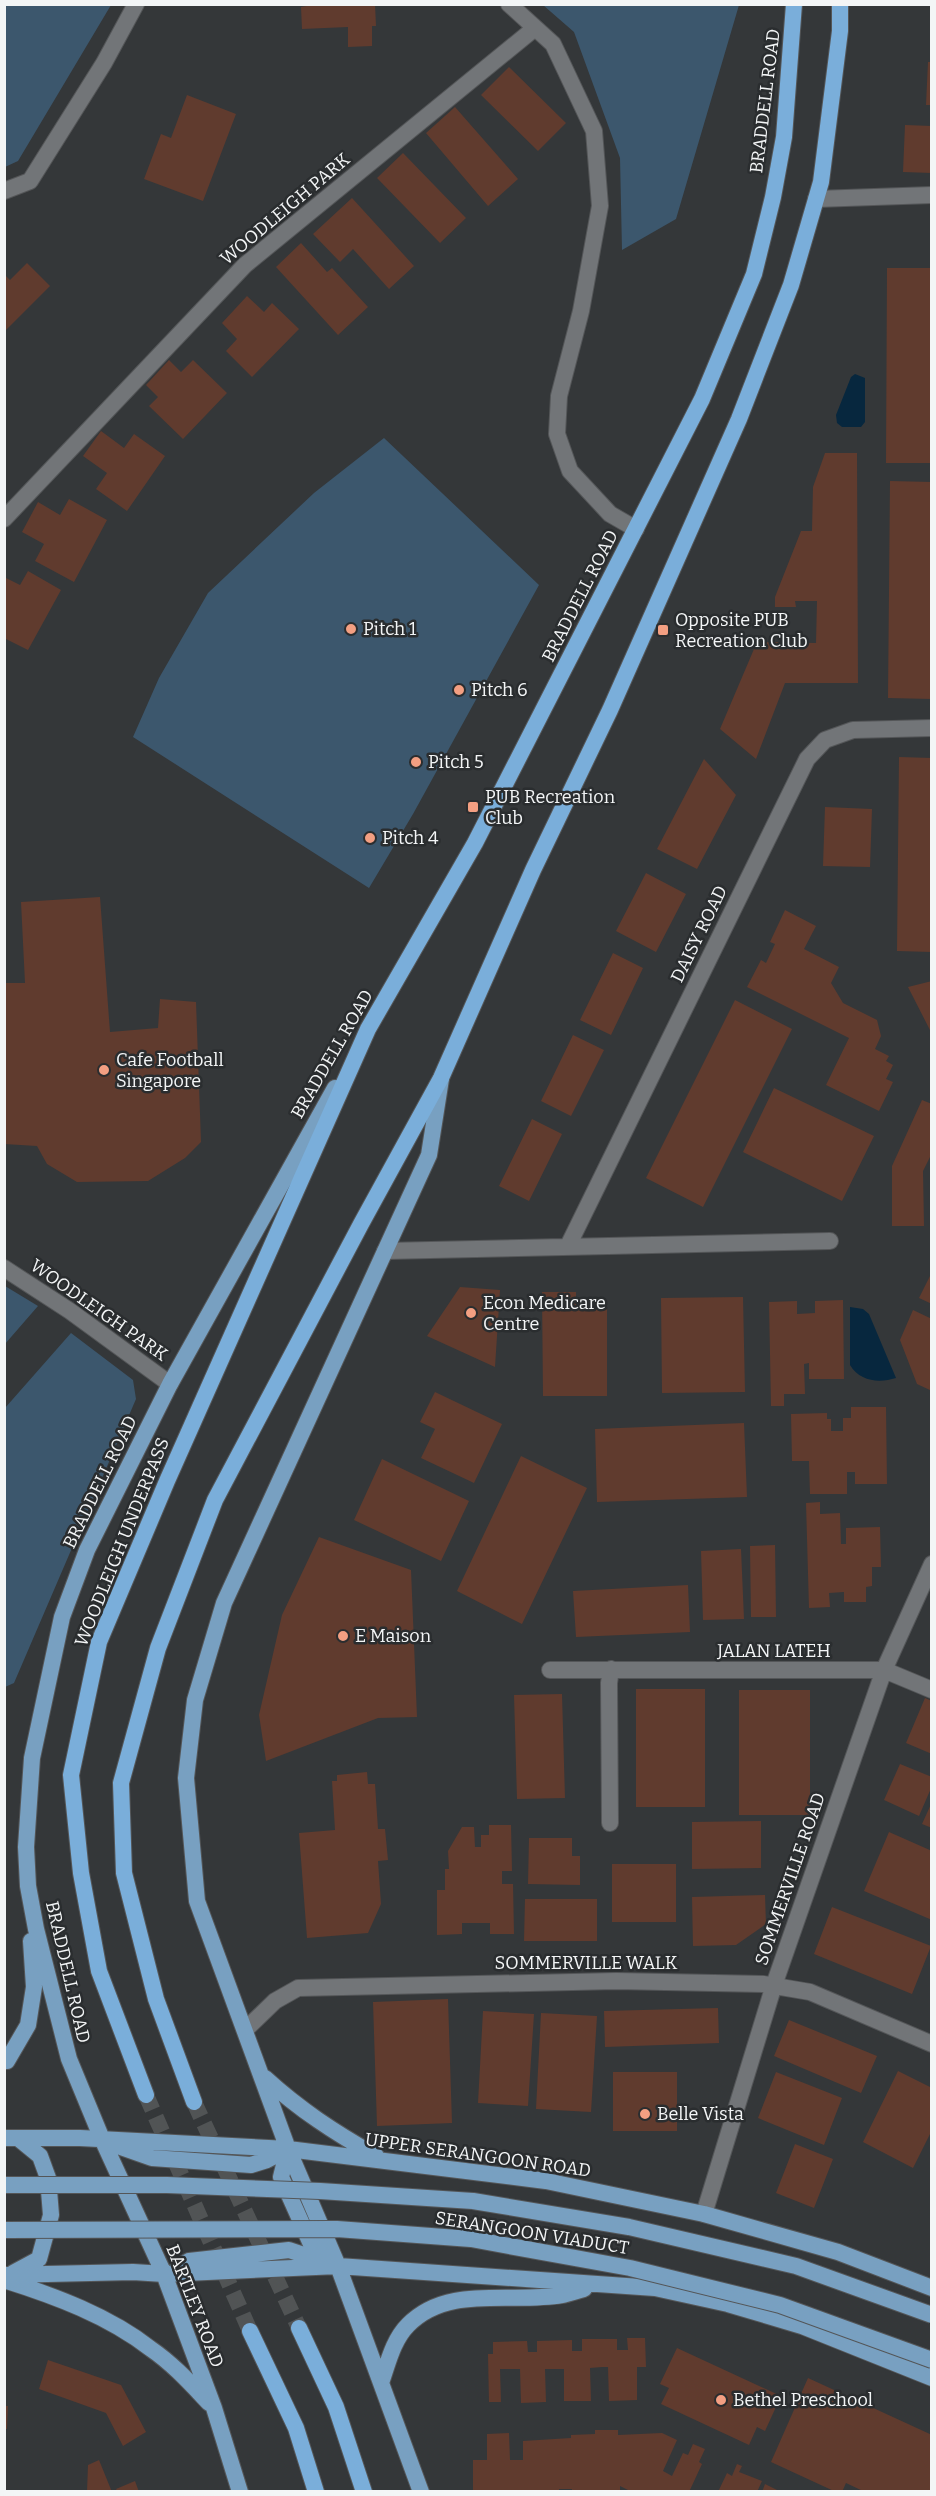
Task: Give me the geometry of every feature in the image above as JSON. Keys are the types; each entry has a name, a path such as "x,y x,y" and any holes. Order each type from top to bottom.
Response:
{"highway":[{"name":"BRADDELL ROAD","path":"368,1029 475,843 636,529 702,399 754,274 773,197 784,137 794,4"},
{"path":"194,2102 156,1999 124,1874 121,1783 158,1648 215,1500 441,1078 533,870 610,710 739,419 790,285 821,182 840,31 840,4"},
{"name":"WOODLEIGH UNDERPASS","path":"146,2095 99,1971 81,1873 71,1775 99,1642 167,1481 368,1029"},
{"path":"299,2328 336,2407 364,2492"},
{"path":"250,2331 296,2428 316,2492"}],"main road":[{"name":"BRADDELL ROAD","path":"102,2139 69,2059 36,1929 28,1886 26,1847 32,1758 62,1617 87,1550 170,1384 368,1029"},
{"path":"421,2492 338,2266 288,2148 195,1888 186,1778 195,1700 224,1603 429,1155 441,1078"},
{"path":"4,2061 7,2061 28,2025 34,1988 28,1886"},
{"path":"262,2076 296,2106 324,2126 384,2161"},
{"path":"7,2276 39,2259 51,2215 48,2178 40,2156 11,2138"},
{"name":"UPPER SERANGOON ROAD","path":"11,2138 102,2139 288,2148 546,2181 704,2214 838,2252 932,2288"},
{"name":"BARTLEY ROAD","path":"102,2139 164,2274 214,2408 240,2492"},
{"name":"SERANGOON VIADUCT","path":"4,2185 167,2185 320,2191 473,2201 629,2227 796,2266 932,2315"},
{"name":"SERANGOON VIADUCT","path":"4,2230 337,2229 471,2240 630,2268 780,2305 932,2361"},
{"path":"7,2276 133,2272 164,2274 338,2266 596,2286 656,2288 728,2304 802,2326 932,2378"},
{"path":"7,2276 123,2330 151,2349 183,2376 214,2408"},
{"path":"381,2383 396,2342 407,2326 423,2313 440,2304 463,2299 561,2295 596,2286"}],"street":[{"path":"4,191 30,181 104,63 136,4"},
{"path":"509,4 553,44 594,131 600,206 581,311 559,396 557,434 570,471 610,514 636,529"},
{"name":"WOODLEIGH PARK","path":"4,519 245,265 535,28"},
{"path":"816,199 932,195"},
{"name":"DAISY ROAD","path":"568,1246 807,759 825,740 854,730 932,728"},
{"path":"385,1251 830,1241"},
{"name":"WOODLEIGH PARK","path":"4,1268 70,1311 170,1384"},
{"name":"SOMMERVILLE ROAD","path":"704,2214 774,1985 884,1670 932,1564"},
{"path":"610,1823 611,1669"},
{"name":"JALAN LATEH","path":"550,1670 884,1670 932,1690"},
{"name":"SOMMERVILLE WALK","path":"244,2030 275,2001 298,1988 605,1982 774,1985 810,1992 932,2043"}],"shaded area":[{"path":"5,4 111,5 18,161 5,167"},
{"path":"543,5 739,5 676,219 622,250 620,158 574,32"},
{"path":"855,374 865,378 865,422 861,427 842,427 837,423 836,415 851,377"},
{"name":"Pitch 1","path":"384,438 539,585 413,814 369,888 133,737 159,678 208,593 314,493"},
{"path":"5,1286 38,1306 5,1344"},
{"path":"850,1307 863,1309 869,1314 896,1378 871,1380 859,1375 850,1365"},
{"path":"71,1333 133,1380 136,1399 14,1683 5,1687 5,1408"}],"building":[{"path":"318,4 375,4 376,26 372,26 372,46 348,47 348,27 302,29 301,7"},
{"path":"928,62 932,62 932,105 926,105"},
{"path":"509,67 566,123 538,151 481,95"},
{"path":"187,95 236,114 203,201 144,179 161,134 171,138"},
{"path":"455,107 518,179 488,206 426,133"},
{"path":"905,125 932,126 932,173 903,172"},
{"path":"403,153 466,218 440,243 377,178"},
{"path":"352,198 414,266 389,289 353,249 340,262 313,234"},
{"path":"301,243 327,272 332,268 368,307 338,335 276,267"},
{"path":"27,263 50,286 4,332 4,274 10,280"},
{"path":"887,268 932,268 932,463 886,463"},
{"path":"247,296 264,312 272,303 299,329 252,377 226,351 237,339 222,323"},
{"path":"169,360 181,372 193,360 227,393 183,439 149,406 158,397 146,385"},
{"path":"101,431 124,448 134,434 165,456 127,511 96,489 107,473 83,456"},
{"path":"825,453 857,453 858,683 785,683 756,759 720,729 757,642 816,643 817,601 795,601 796,607 775,607 775,597 801,531 812,531 813,487"},
{"path":"890,481 932,482 932,699 888,698"},
{"path":"69,499 107,520 74,582 35,561 44,544 22,532 38,502 60,515"},
{"path":"28,571 61,590 28,650 4,638 4,577 20,585"},
{"path":"899,757 932,758 932,952 897,951"},
{"path":"704,759 736,795 697,869 657,849"},
{"path":"825,807 872,809 870,867 823,866"},
{"path":"646,873 686,894 656,952 616,931"},
{"path":"100,897 110,1032 158,1028 160,999 196,1002 201,1142 185,1158 148,1181 77,1182 47,1164 37,1146 4,1144 4,983 25,983 21,902"},
{"path":"785,910 816,926 804,949 839,967 831,983 843,1003 877,1020 881,1036 875,1049 889,1056 886,1061 893,1065 886,1079 893,1082 879,1111 826,1085 849,1038 747,987 761,960 766,963 775,944 770,942"},
{"path":"613,953 643,968 611,1035 580,1020"},
{"path":"932,981 932,1034 908,987"},
{"path":"735,1000 792,1029 703,1207 646,1178"},
{"path":"573,1035 604,1050 571,1116 541,1101"},
{"path":"774,1088 874,1136 842,1201 743,1152"},
{"path":"922,1100 932,1104 932,1153 923,1171 924,1226 892,1226 892,1166"},
{"path":"532,1119 562,1134 529,1201 499,1186"},
{"path":"932,1272 932,1304 919,1298"},
{"name":"Econ Medicare Centre","path":"460,1287 500,1290 495,1367 427,1336"},
{"path":"542,1292 576,1292 576,1309 607,1309 607,1396 543,1396"},
{"path":"743,1297 745,1392 662,1393 661,1298"},
{"path":"843,1300 844,1379 809,1379 809,1363 804,1364 805,1394 784,1394 784,1406 771,1406 769,1302 797,1301 797,1314 815,1313 815,1301"},
{"path":"913,1310 932,1319 932,1391 917,1384 900,1340"},
{"path":"435,1392 502,1424 474,1483 421,1458 435,1429 420,1422"},
{"path":"851,1407 886,1407 887,1484 855,1484 855,1472 847,1472 847,1494 810,1494 809,1461 792,1461 791,1414 827,1413 827,1419 831,1419 831,1431 843,1431 843,1418 851,1418"},
{"path":"744,1423 747,1497 597,1502 595,1429"},
{"path":"521,1456 587,1488 522,1624 457,1591"},
{"path":"382,1459 469,1501 441,1561 354,1520"},
{"path":"820,1502 820,1514 840,1513 841,1544 846,1544 846,1528 880,1527 881,1567 872,1567 872,1586 866,1587 866,1602 844,1602 844,1592 829,1593 830,1607 809,1608 806,1503"},
{"path":"319,1537 411,1570 417,1717 378,1718 266,1761 259,1715 282,1615"},
{"path":"775,1545 776,1617 751,1617 750,1546"},
{"path":"741,1549 744,1619 703,1620 701,1551"},
{"path":"688,1585 690,1632 576,1637 573,1591"},
{"path":"636,1689 705,1689 705,1807 636,1807"},
{"path":"739,1690 810,1690 810,1815 739,1815"},
{"path":"562,1694 565,1798 517,1799 514,1695"},
{"path":"925,1698 932,1701 932,1754 906,1743"},
{"path":"900,1764 932,1777 932,1786 919,1816 884,1800"},
{"path":"367,1772 368,1784 375,1784 378,1829 385,1829 388,1860 378,1861 381,1904 368,1933 307,1938 299,1833 335,1830 332,1781 337,1781 337,1775"},
{"path":"932,1802 932,1828 922,1824"},
{"path":"761,1821 761,1868 692,1869 692,1822"},
{"path":"489,1825 511,1825 512,1871 502,1871 502,1884 513,1884 514,1934 490,1934 490,1923 462,1923 462,1934 437,1935 437,1890 445,1890 445,1869 449,1869 448,1851 462,1827 474,1827 475,1847 481,1847 481,1835 489,1835"},
{"path":"889,1832 932,1851 932,1920 864,1891"},
{"path":"529,1838 572,1838 572,1856 580,1856 580,1885 528,1884"},
{"path":"612,1864 676,1864 676,1922 612,1922"},
{"path":"765,1895 766,1924 736,1945 693,1946 692,1897"},
{"path":"525,1899 597,1899 597,1941 524,1941"},
{"path":"832,1907 931,1946 912,1994 814,1954"},
{"path":"448,1999 452,2123 377,2126 373,2002"},
{"path":"718,2008 719,2043 605,2047 604,2011"},
{"path":"483,2011 534,2014 528,2106 478,2103"},
{"path":"541,2013 597,2016 591,2112 536,2109"},
{"path":"789,2020 877,2056 861,2093 774,2056"},
{"path":"898,2071 932,2088 932,2130 913,2168 863,2142"},
{"name":"Belle Vista","path":"613,2072 677,2072 677,2131 613,2131"},
{"path":"776,2072 842,2098 824,2145 758,2118"},
{"path":"795,2144 833,2159 814,2208 776,2193"},
{"path":"627,2338 645,2338 646,2367 637,2367 637,2400 609,2401 608,2367 602,2367 590,2368 591,2401 564,2401 564,2369 545,2369 546,2402 521,2403 520,2369 500,2369 501,2402 489,2402 488,2354 493,2354 493,2342 527,2341 528,2352 537,2352 537,2341 572,2340 572,2351 582,2351 582,2339 617,2339 617,2350 628,2350"},
{"name":"Bethel Preschool","path":"677,2348 781,2396 765,2431 757,2427 749,2445 661,2404 669,2388 660,2384"},
{"path":"48,2360 121,2385 146,2432 123,2446 106,2413 39,2389"},
{"path":"808,2378 932,2435 932,2492 865,2492 846,2483 842,2492 836,2492 771,2462"},
{"path":"4,2406 8,2406 7,2429 4,2429"},
{"path":"595,2430 618,2430 618,2435 662,2433 677,2440 663,2471 672,2476 683,2453 688,2455 693,2444 705,2449 699,2462 702,2464 689,2492 632,2492 620,2486 620,2492 572,2492 572,2489 559,2489 559,2492 473,2492 473,2460 487,2460 487,2434 509,2433 510,2460 523,2460 523,2441 571,2438 571,2435 595,2434"},
{"path":"99,2460 112,2492 87,2492 88,2465"},
{"path":"737,2464 742,2466 739,2472 762,2481 757,2492 718,2492 727,2473 732,2476"},
{"path":"135,2481 139,2492 118,2492 116,2489"},
{"path":"765,2484 781,2492 762,2492"}],"tunnel":[{"path":"146,2095 250,2331"},
{"path":"194,2102 299,2328"}],"place":[{"name":"Pitch 1","path":"351,629"},
{"name":"Opposite PUB Recreation Club","path":"663,630"},
{"name":"Pitch 6","path":"459,690"},
{"name":"Pitch 5","path":"416,762"},
{"name":"PUB Recreation Club","path":"473,807"},
{"name":"Pitch 4","path":"370,838"},
{"name":"Cafe Football Singapore","path":"104,1070"},
{"name":"Econ Medicare Centre","path":"471,1313"},
{"name":"E Maison","path":"343,1636"},
{"name":"Belle Vista","path":"645,2114"},
{"name":"Bethel Preschool","path":"721,2400"}]}
